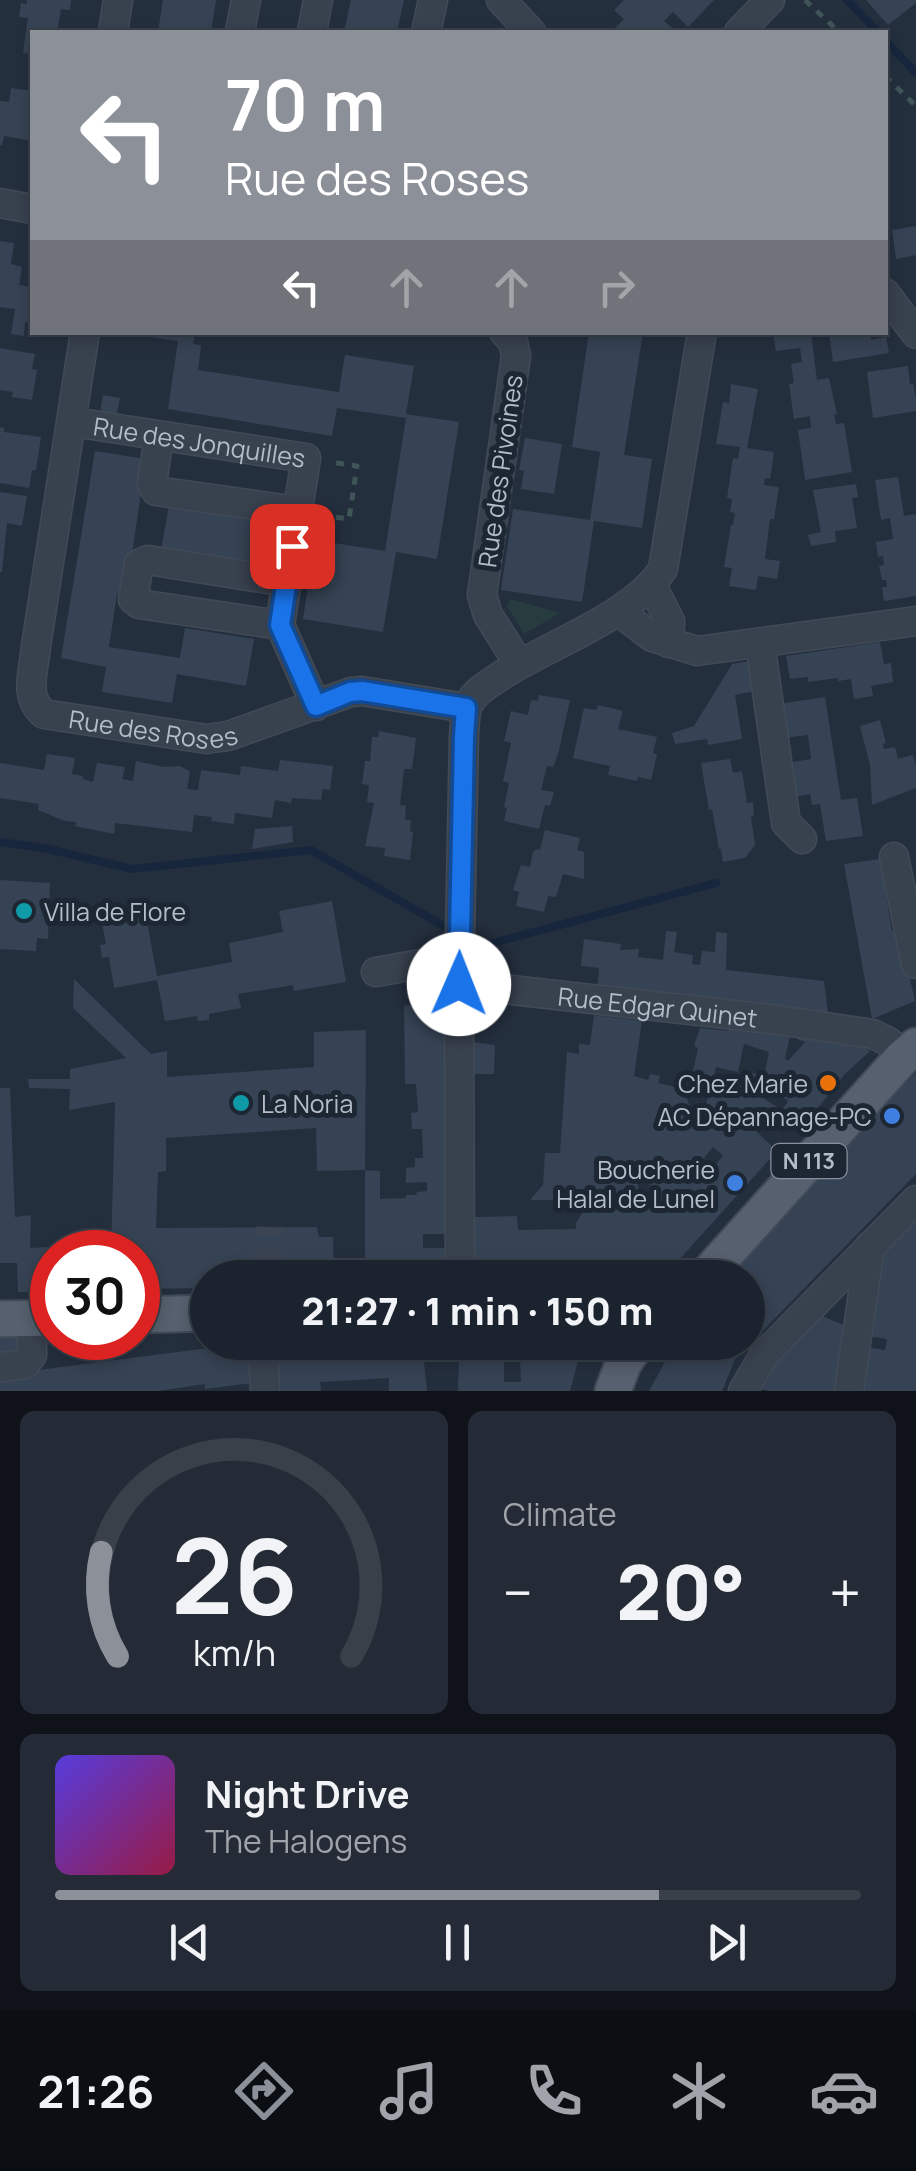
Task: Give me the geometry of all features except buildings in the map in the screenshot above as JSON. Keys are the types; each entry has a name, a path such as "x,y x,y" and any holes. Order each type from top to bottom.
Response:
{"main road":[{"name":"N 113","path":"720,1260 909,1052"},
{"path":"160,1314 190,1313"},
{"path":"613,1391 624,1360"}],"street":[{"path":"113,30 118,0"},
{"path":"240,30 246,0"},
{"path":"312,30 318,0"},
{"path":"426,30 434,0"},
{"path":"501,0 529,30"},
{"path":"741,30 770,0"},
{"path":"0,204 30,209"},
{"path":"888,297 916,334"},
{"name":"Rue des Roses","path":"86,335 36,646 30,696 34,706 44,714 206,739 228,736 350,692 466,708"},
{"name":"Rue des Pivoines","path":"507,335 514,342 516,356 482,595 488,615 519,664"},
{"path":"460,1260 460,970 466,708 478,690 618,611 652,586 663,569 702,335"},
{"name":"Rue des Jonquilles","path":"73,422 306,458 280,625"},
{"path":"159,436 152,484 156,490 297,511"},
{"path":"286,582 148,560 138,564 133,599 139,604 280,625 316,706"},
{"path":"652,586 670,621 669,642"},
{"path":"618,611 652,637 697,652 916,622"},
{"path":"760,643 786,823 802,839"},
{"path":"894,857 916,964"},
{"name":"Rue Edgar Quinet","path":"376,972 460,970 872,1034 909,1052"},
{"path":"743,1391 764,1354 916,1200"},
{"path":"849,1391 870,1246"},
{"path":"0,1367 25,1364 32,1355 28,1318"},
{"path":"264,1360 265,1391"}],"path":[{"path":"805,0 837,30"},
{"path":"888,79 916,106"},
{"path":"297,511 349,519 358,466 306,458"}],"green space":[{"path":"510,600 560,613 524,634 507,606"}],"waterway":[{"path":"847,0 876,30"},
{"path":"888,43 916,73"},
{"path":"0,842 132,869 311,850 444,926"},
{"path":"482,946 716,883"}],"tunnel":[{"path":"268,1260 270,1227"}],"place":[{"name":"Villa de Flore","path":"24,911"},
{"name":"Chez Marie","path":"828,1083"},
{"name":"La Noria","path":"241,1103"},
{"name":"AC Dépannage-PC","path":"892,1116"},
{"name":"Boucherie Halal de Lunel","path":"735,1183"}],"route":[{"path":"292,546 280,625 316,706 362,691 466,708 459,984"}]}
